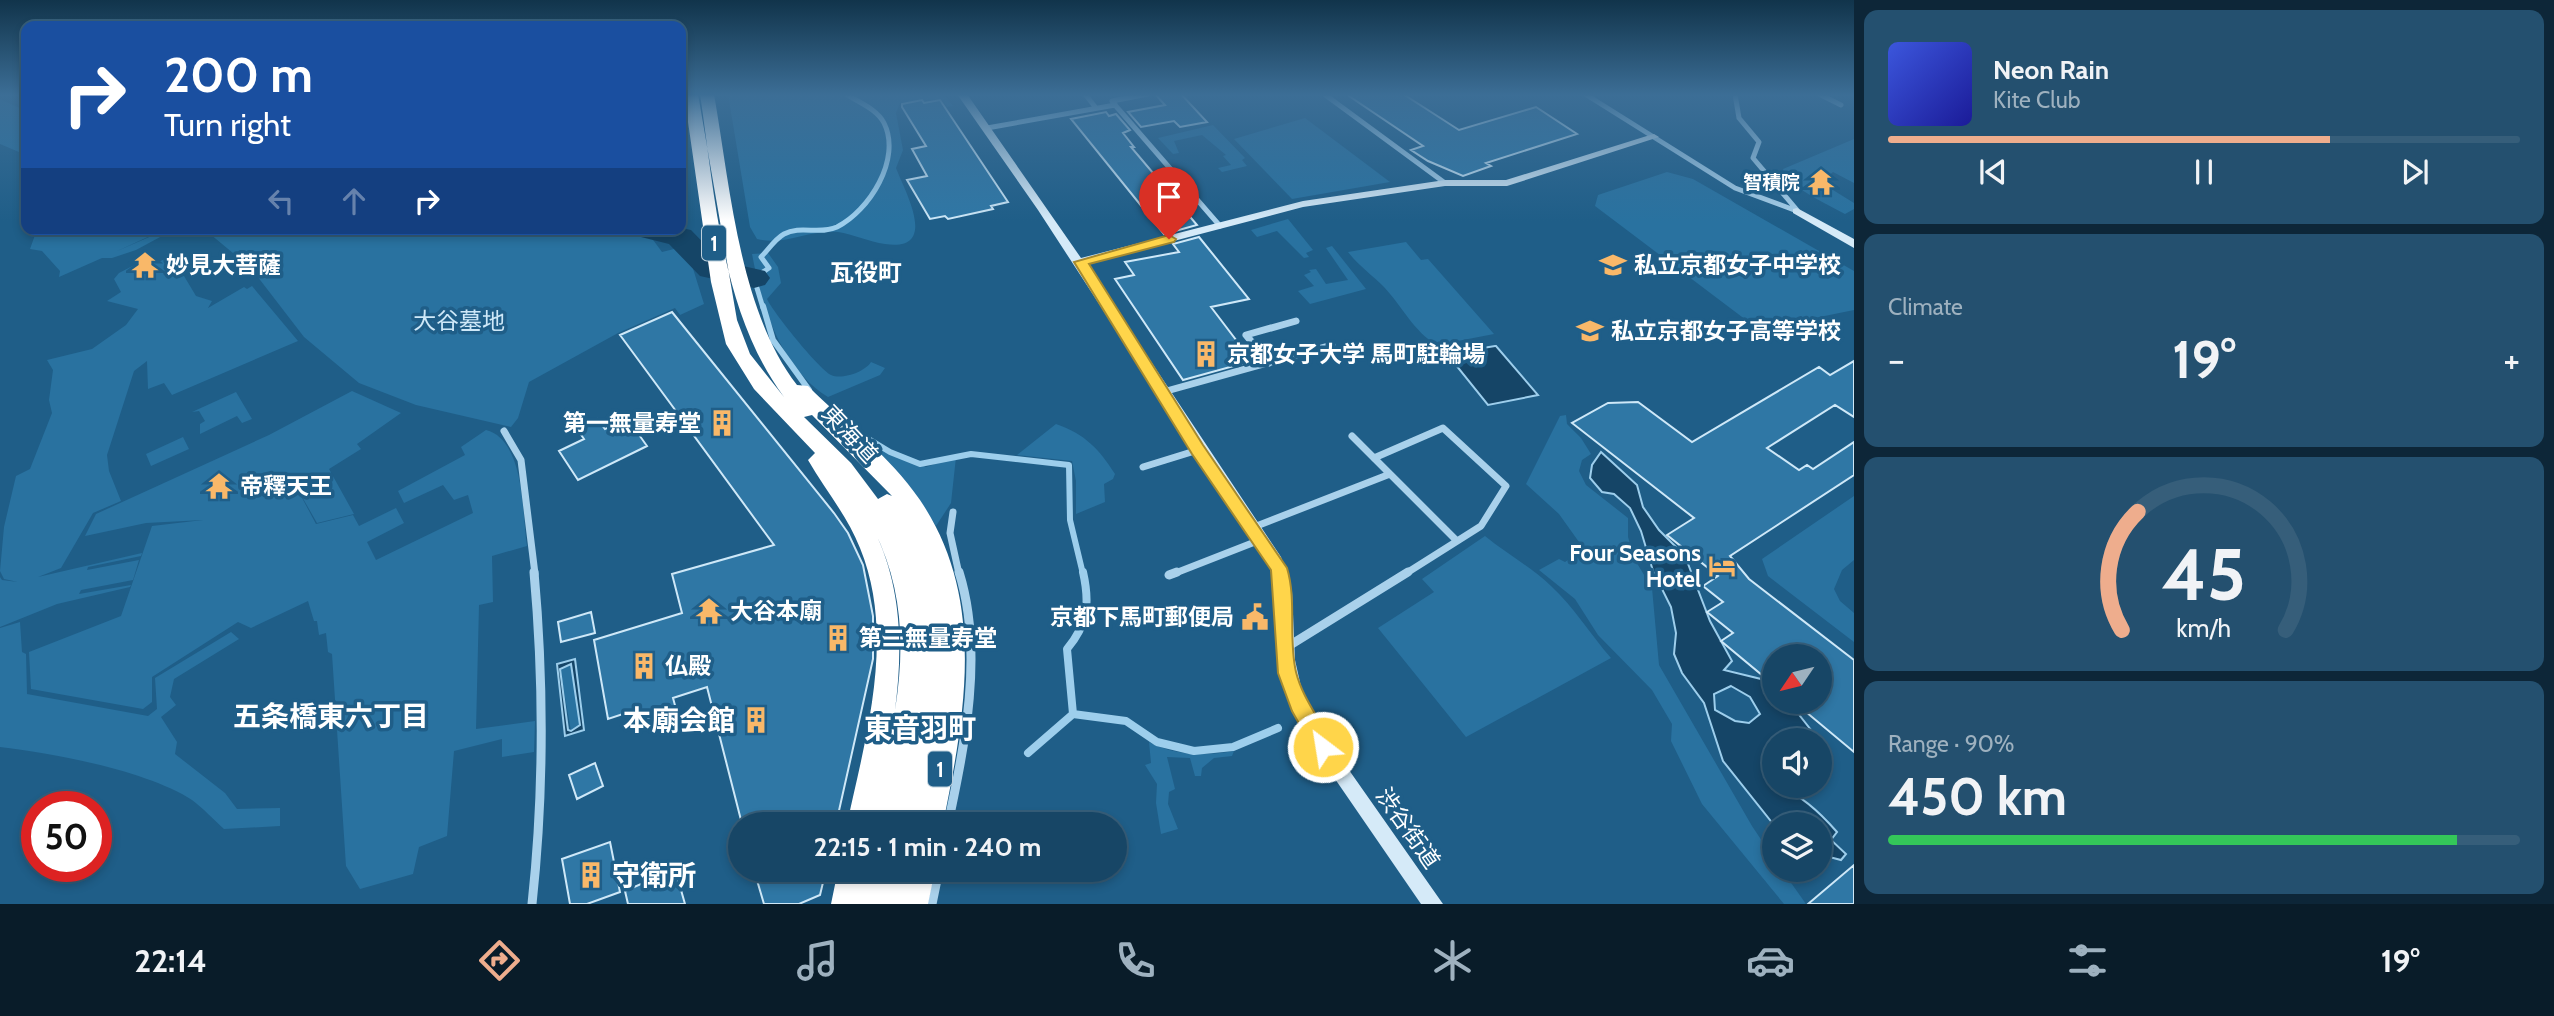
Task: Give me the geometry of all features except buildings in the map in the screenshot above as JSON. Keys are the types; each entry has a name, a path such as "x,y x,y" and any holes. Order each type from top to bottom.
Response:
{"highway":[{"name":"東海道","path":"698,136 724,301 735,341 760,385 839,464 888,503 892,540 905,572 916,633 914,687 888,812"},
{"name":"東海道","path":"715,136 746,299 759,336 791,395 888,503 915,555 925,584 933,630 931,697 908,812"},
{"name":"1","path":"760,385 770,405 836,482 870,543 886,592 891,631 889,680 863,812"},
{"name":"1","path":"888,503 919,517 937,552 949,590 954,622 953,694 931,812"},
{"path":"845,904 850,882"},
{"path":"868,904 873,882"},
{"path":"890,904 895,882"},
{"path":"915,904 919,882"}],"main road":[{"name":"渋谷街道","path":"993,136 1080,262 1198,450 1276,562 1282,580 1283,650 1293,694 1304,716 1433,904"},
{"path":"1080,262 1303,204 1445,183 1507,183 1654,137"},
{"path":"1797,211 1854,244"}],"street":[{"path":"1142,136 1220,226"},
{"path":"1381,136 1445,183"},
{"path":"1754,136 1759,142 1753,158 1797,211"},
{"path":"1654,137 1735,188 1797,211"},
{"path":"1269,363 1246,335 1296,321"},
{"path":"1162,392 1332,345"},
{"path":"1283,650 1481,526 1506,486 1443,428 1374,458"},
{"path":"504,431 522,460 544,665 542,778 532,904"},
{"path":"1352,436 1457,541"},
{"path":"1143,467 1198,450"},
{"path":"1169,575 1390,474"},
{"path":"951,812 959,773 971,677 965,599 948,530 953,512"},
{"path":"932,904 937,882"}],"green space":[{"path":"0,136 21,136 21,153 0,144"},
{"path":"735,136 900,136 903,150 896,168 914,218 915,230 911,239 902,244 885,244 844,233 828,232 767,241 757,239 750,227"},
{"path":"1196,136 1174,141 1179,153 1173,154 1158,138"},
{"path":"1203,136 1224,136 1245,158 1242,160 1247,166 1222,172 1218,168 1231,165 1223,156 1226,155"},
{"path":"1244,136 1329,136 1390,182 1292,199 1234,139"},
{"name":"智積院","path":"1854,139 1854,183 1833,172 1820,182 1854,203 1854,209 1845,214 1809,195 1792,182 1783,169"},
{"path":"1667,172 1693,179 1854,271 1854,310 1761,329 1595,206 1598,195"},
{"path":"1288,219 1313,250 1306,253 1309,257 1304,258 1277,231 1257,237 1251,230"},
{"path":"35,235 150,235 115,252 154,235 162,236 136,250 112,258 102,258 59,277 60,271 42,251 30,249"},
{"name":"大谷墓地","path":"211,235 649,235 662,252 686,246 704,304 680,315 675,308 618,333 529,382 518,418 511,427 416,405 359,383 304,337 251,268"},
{"path":"1406,242 1421,260 1428,259 1494,334 1437,345 1415,326 1384,287 1348,252"},
{"path":"1332,246 1366,289 1310,304 1298,291 1314,286 1304,275 1311,272 1309,270 1316,269 1326,284 1348,280 1326,248"},
{"path":"768,253 778,267 781,283 767,299 786,327 816,362 831,375 847,376 859,372 871,362 885,368 880,375 828,397 797,369 776,334 756,274 752,254"},
{"path":"146,259 156,263 165,259 184,276 196,296 212,301 208,308 244,287 247,289 252,286 298,341 172,395 164,383 148,389 147,361 134,371 107,455 109,471 121,501 93,513 61,568 38,577 142,553 141,556 88,567 87,570 139,560 133,580 81,590 79,594 131,585 130,587 57,604 0,627 0,577 2,580 18,582 4,579 0,571 4,527 16,476 30,469 52,413 49,400 53,370 47,360 92,349 126,325 138,309 107,301 121,292 114,279 119,273"},
{"path":"352,391 401,413 357,444 361,449 329,469 354,514 317,523 293,481 316,524 353,515 359,526 396,508 404,523 367,542 376,560 473,513 468,495 454,500 443,485 404,503 398,491 465,455 461,447 486,430 499,437 508,448 519,479 527,546 492,556 493,602 479,605 476,729 535,721 534,752 502,757 502,739 454,751 447,836 419,847 413,874 360,889 346,866 332,654 328,652 326,633 319,635 317,621 314,621 308,601 251,628 238,622 152,677 152,702 143,709 31,689 29,652 121,616 152,526 203,520 146,523 85,536 96,514 269,435"},
{"path":"236,392 252,419 242,423 237,416 200,434 200,424 205,421 199,411 192,412"},
{"path":"1566,415 1567,424 1581,438 1591,454 1582,460 1579,471 1586,485 1628,518 1628,537 1635,560 1652,588 1659,665 1762,841 1762,877 1702,804 1671,741 1672,724 1652,690 1598,635 1575,599 1539,570 1559,559 1565,562 1584,549 1559,514 1526,484 1560,416"},
{"path":"1056,424 1090,443 1115,474 1113,479 1104,484 1105,502 1076,514 1076,481 1072,461 1017,455"},
{"path":"183,437 189,449 151,466 146,454"},
{"path":"876,445 926,467 956,457 951,503 936,526 908,484 871,450"},
{"path":"1854,496 1854,560 1842,570 1834,589 1840,601 1854,613 1854,642 1768,576 1762,559"},
{"path":"1485,536 1551,586 1611,658 1466,737 1378,628 1434,592 1422,579"},
{"path":"20,622 22,652 26,654 27,694 148,716 157,709 155,678 231,632 239,639 174,679 170,697 176,705 161,717 177,742 175,754 225,793 237,809 280,808 280,826 224,829 192,800 151,780 72,759 0,747 0,628"},
{"path":"571,664 580,726 571,731 560,669"},
{"path":"1149,742 1191,754 1234,751 1232,756 1214,758 1202,768 1201,776 1195,776 1190,758 1167,757 1175,789 1169,792 1168,804 1178,829 1161,834 1156,803 1157,784 1145,765 1151,763"},
{"path":"1766,882 1790,882 1806,904 1784,904"}],"shaded area":[{"path":"1496,346 1538,395 1488,405 1447,354"},
{"path":"1601,452 1637,485 1643,507 1659,530 1685,556 1710,621 1732,661 1724,670 1762,680 1762,714 1798,714 1809,728 1762,728 1762,798 1800,798 1818,812 1764,812 1723,761 1704,703 1682,673 1674,654 1676,633 1671,607 1653,571 1641,531 1630,508 1614,494 1602,492 1590,478 1592,465","holes":["1731,686 1750,697 1760,714 1749,723 1735,721 1715,710 1714,694"]},
{"path":"575,659 584,730 565,736 557,664","holes":["571,664 580,725 568,730 560,669"]},
{"path":"1832,841 1846,854 1841,860 1832,858"}],"waterway":[{"path":"763,308 754,278 769,268 761,257 790,231 837,227 860,209 871,197 885,168 889,152 888,136"},
{"path":"672,235 680,237 711,269 754,278"},
{"path":"763,306 773,340 809,390"},
{"path":"852,429 890,452 920,464 971,454 1069,465 1070,520 1083,574"},
{"path":"1073,714 1067,649 1079,631 1086,613 1083,572"},
{"path":"1028,753 1073,714"},
{"path":"1073,714 1126,721 1157,742 1194,751 1233,747 1278,728"}],"place":[{"name":"智積院","path":"1821,182"},
{"name":"妙見大菩薩","path":"145,265"},
{"name":"私立京都女子中学校","path":"1613,265"},
{"name":"私立京都女子高等学校","path":"1590,331"},
{"name":"京都女子大学 馬町駐輪場","path":"1206,354"},
{"name":"第一無量寿堂","path":"722,423"},
{"name":"帝釋天王","path":"219,486"},
{"name":"Four Seasons Hotel","path":"1722,566"},
{"name":"大谷本廟","path":"709,611"},
{"name":"京都下馬町郵便局","path":"1255,617"},
{"name":"第二無量寿堂","path":"838,638"},
{"name":"仏殿","path":"644,666"},
{"name":"本廟会館","path":"756,720"},
{"name":"守衛所","path":"591,875"}],"district":[{"name":"瓦役町","path":"866,272"},
{"name":"五条橋東六丁目","path":"331,716"},
{"name":"東音羽町","path":"920,728"}],"route":[{"path":"1169,239 1080,262 1198,450 1276,562 1282,580 1283,650 1287,673 1298,705 1323,747"}]}
